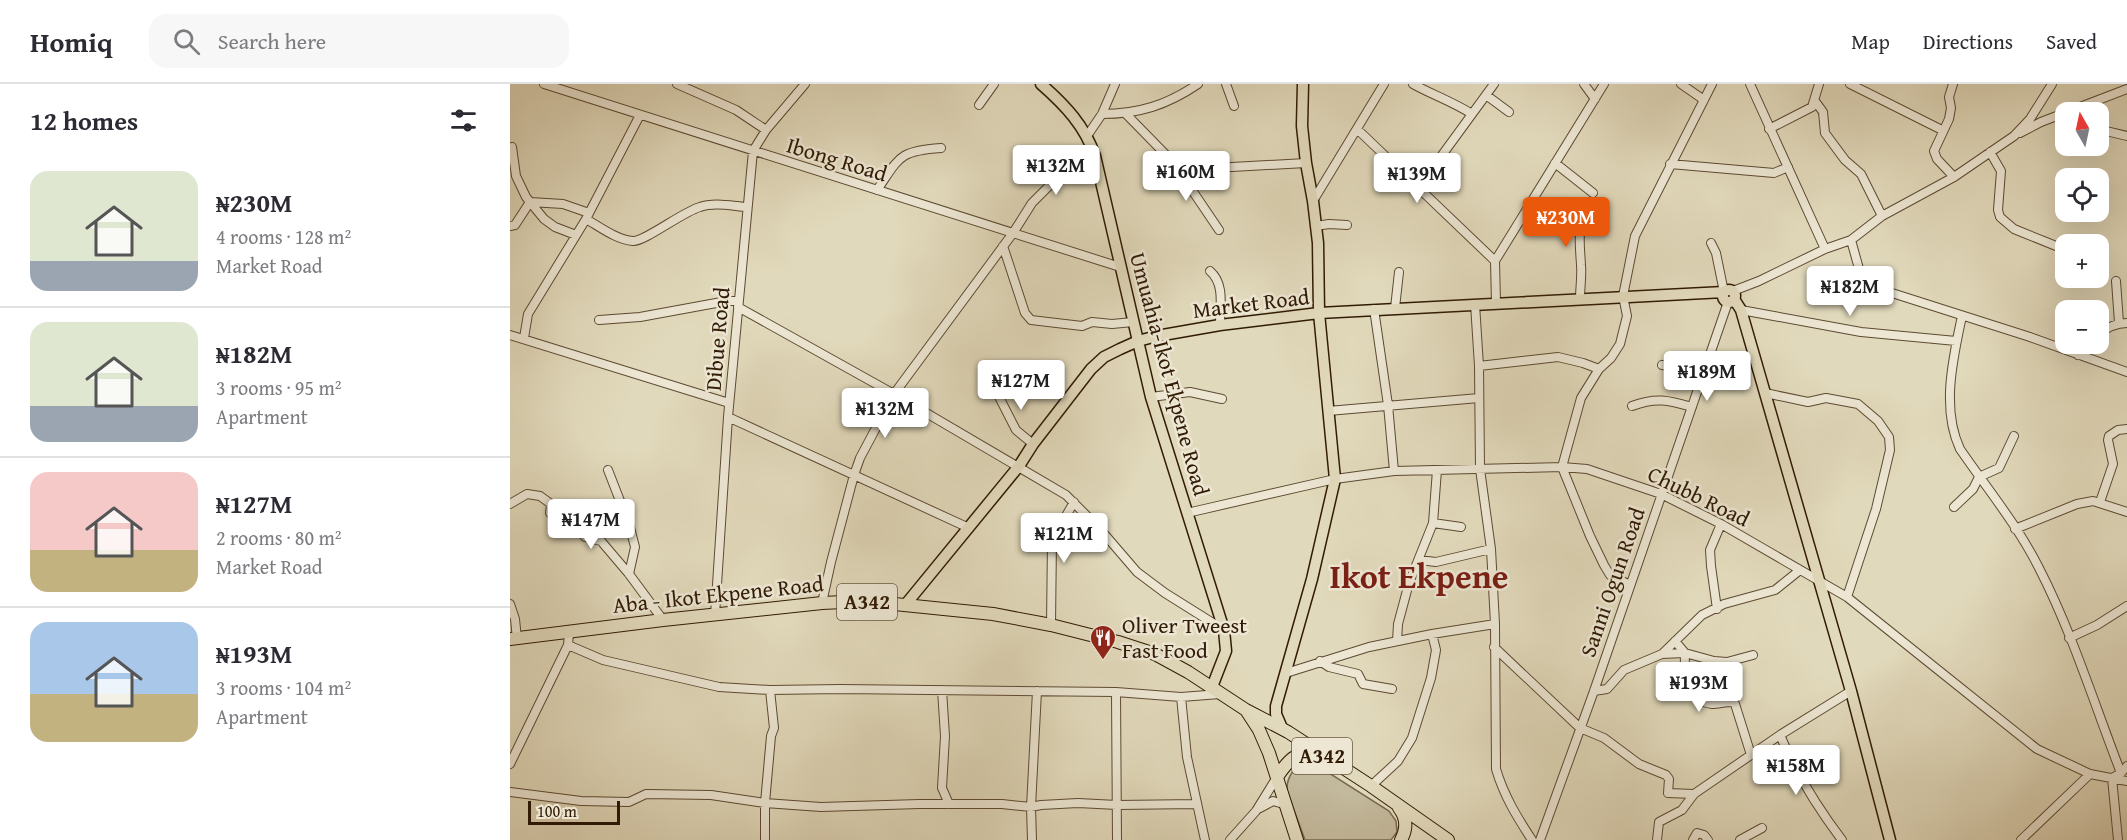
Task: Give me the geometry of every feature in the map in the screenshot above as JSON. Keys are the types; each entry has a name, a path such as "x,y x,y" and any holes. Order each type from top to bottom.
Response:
{"highway":[{"name":"Aba - Ikot Ekpene Road","path":"513,639 568,639 663,620 822,603 906,604 993,614 1051,625 1155,654 1217,690 1246,710 1282,728 1448,840"},
{"path":"1246,710 1259,730 1297,839"},
{"path":"1277,777 1289,760 1296,756 1310,752 1320,755"},
{"path":"1396,804 1403,813 1405,822 1406,830 1401,840"}],"main road":[{"name":"Umuahia-Ikot Ekpene Road","path":"1041,84 1070,110 1087,136 1095,156 1151,397 1224,630 1226,651 1217,690"},
{"path":"1282,728 1276,714 1276,706 1312,579 1335,479 1319,313 1316,226 1302,126 1303,84"},
{"path":"1730,296 1741,310 1851,691 1890,840"},
{"name":"Market Road","path":"906,604 1019,466 1033,444 1091,369 1104,357 1138,341 1220,325 1319,313 1623,297 1730,296"}],"street":[{"name":"Ibong Road","path":"544,84 1120,267"},
{"path":"677,84 736,110 766,130"},
{"name":"Dibue Road","path":"715,615 729,403 753,151 766,130 805,84"},
{"path":"980,105 994,84"},
{"path":"1087,136 1102,114 1115,84"},
{"path":"1102,114 1139,112 1179,97 1198,84"},
{"path":"1226,84 1234,106"},
{"path":"1313,201 1384,84"},
{"path":"1413,84 1453,101 1472,114"},
{"path":"1418,188 1494,84"},
{"path":"1584,84 1595,99"},
{"path":"1496,303 1495,261 1604,84"},
{"path":"1681,84 1704,100"},
{"path":"1630,585 1610,575 1607,570 1590,536 1562,467 1581,398 1599,369 1611,358 1620,344 1627,316 1623,297 1635,236 1712,84"},
{"path":"1750,84 1826,249"},
{"path":"1769,129 1812,107 1819,84"},
{"path":"1850,84 1942,130"},
{"path":"1953,84 1949,97 1951,108 1949,119 1942,130 1935,154 1954,177"},
{"path":"2014,136 2030,119 2052,84"},
{"path":"2093,102 2127,89"},
{"path":"1486,94 1509,112"},
{"path":"1815,101 1823,112 1825,133 1845,160 1861,174 1882,216"},
{"path":"1126,114 1173,162 1219,230"},
{"path":"524,338 528,314 588,216 640,116"},
{"path":"1711,243 1730,296 1826,249 1851,240 1882,216 1954,177 2014,136 2055,117"},
{"path":"1357,129 1495,261"},
{"path":"2109,132 2127,136"},
{"path":"512,147 516,176 530,202 544,219 555,227 576,235"},
{"path":"877,190 901,156 922,149 941,148"},
{"path":"1990,152 2001,171 1998,210 2000,217 2014,229 2055,246"},
{"path":"822,603 854,475 860,458 894,394 1013,233 1032,202 1043,191 1095,156"},
{"path":"1173,162 1196,169 1306,163"},
{"path":"1556,163 1593,193"},
{"path":"1670,164 1774,173 1788,166"},
{"path":"1182,174 1187,166"},
{"path":"530,202 562,204 588,216 623,238 638,241 687,211 702,206 747,207"},
{"path":"510,226 515,225 530,202"},
{"path":"1580,299 1582,266 1579,249 1582,219 1589,209"},
{"path":"1316,226 1347,225"},
{"path":"1851,240 1861,276 1870,286 2030,337 2127,372"},
{"path":"1003,246 1025,313 1031,320 1083,326 1092,322 1112,324 1133,322"},
{"path":"1210,271 1216,277 1220,287 1220,325"},
{"path":"1395,308 1399,272"},
{"path":"2116,281 2123,323"},
{"name":"Sanni Ogun Road","path":"1539,840 1594,691 1730,296"},
{"path":"599,320 640,317 727,301 738,304 1066,495 1100,529 1137,573 1224,630"},
{"path":"1475,304 1479,366 1480,469 1491,549 1495,624 1496,769 1501,788 1532,840"},
{"path":"1374,309 1388,405 1394,471"},
{"path":"1741,310 1861,332 1956,341"},
{"path":"1962,316 1956,341 1951,391 1953,430 1960,449 2038,567 2069,638 2121,773"},
{"path":"511,338 524,338 729,403"},
{"path":"1479,366 1558,357 1599,369"},
{"path":"1662,365 1704,372"},
{"path":"995,389 1016,430 1033,444"},
{"path":"1151,397 1190,392 1222,399"},
{"path":"1765,393 1808,402 1826,399 1858,404 1878,421 1889,437 1890,450 1876,508 1847,597"},
{"path":"1328,411 1479,398"},
{"path":"1632,406 1646,401 1665,400 1692,406"},
{"path":"728,417 969,528"},
{"path":"2100,502 2113,464 2109,436 2118,430 2127,429"},
{"path":"1954,507 1973,489 1979,477 1999,468 2014,436"},
{"name":"Chubb Road","path":"1187,513 1335,479 1394,471 1562,467 1587,469 1661,494 1818,579 1847,597 2037,749 2090,774 2127,781"},
{"path":"608,470 629,524 635,547 629,574"},
{"path":"1397,641 1398,624 1409,583 1433,523 1437,470"},
{"path":"510,504 527,494 540,496 551,504 550,513 564,527 569,525 576,527 585,537 601,541 663,620"},
{"path":"2015,529 2077,504 2093,501 2127,512"},
{"path":"1051,625 1052,540 1074,502"},
{"path":"1433,523 1461,527"},
{"path":"1717,609 1710,566 1710,550 1721,525"},
{"path":"1419,560 1436,562 1491,549"},
{"path":"1662,654 1702,615 1725,604 1775,590 1800,570"},
{"path":"510,604 515,619 513,639"},
{"path":"2069,638 2097,626 2127,606"},
{"path":"1286,673 1369,646 1432,633 1495,624"},
{"path":"1371,786 1398,761 1412,738 1431,678 1436,650 1432,633"},
{"path":"510,764 568,639 603,660 719,687 770,690 1116,692 1181,697 1217,690"},
{"path":"1675,641 1685,653 1684,673 1692,693 1699,699 1712,704 1732,702 1735,704 1750,755"},
{"path":"1494,647 1581,728 1604,738 1639,764 1666,775 1669,779 1668,793 1694,794"},
{"path":"1594,691 1607,689 1624,670 1662,654 1685,653 1727,662 1753,655"},
{"path":"1320,661 1329,667 1358,674 1363,684 1392,689"},
{"path":"765,840 765,802 771,736 774,728 770,690"},
{"path":"942,690 945,736 942,788 949,804"},
{"path":"1032,840 1031,807 1037,691"},
{"path":"1657,840 1659,822 1682,810 1694,794 1780,735 1851,691"},
{"path":"1116,692 1117,840"},
{"path":"1181,697 1187,757 1204,840"},
{"path":"1780,735 1812,800 1842,840"},
{"path":"2118,840 2112,778 2127,766"},
{"path":"2021,840 2090,774"},
{"path":"1230,840 1256,811 1277,777"},
{"path":"510,792 581,801 629,802 646,794 711,795 821,807 949,804 1014,804 1031,807 1078,803 1197,804"},
{"path":"1256,811 1273,801 1287,805"},
{"path":"1740,840 1762,828"},
{"path":"1693,840 1696,833 1704,835 1708,840"}],"shaded area":[{"path":"1309,762 1389,811 1396,821 1397,832 1391,840 1305,840 1287,786 1296,768"}],"place":[{"name":"Oliver Tweest Fast Food","path":"1103,661"}],"district":[{"name":"Ikot Ekpene","path":"1419,576"}]}
